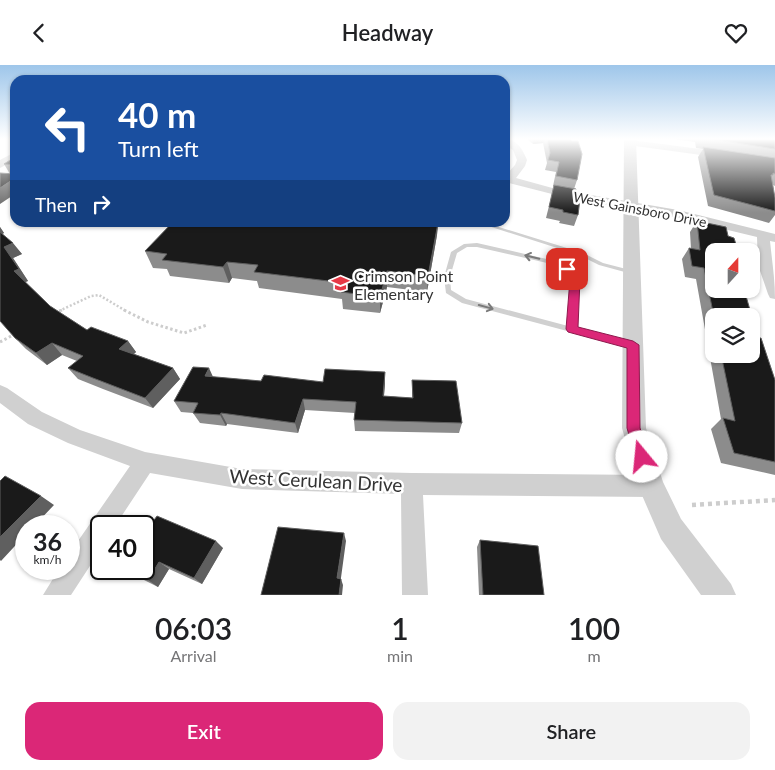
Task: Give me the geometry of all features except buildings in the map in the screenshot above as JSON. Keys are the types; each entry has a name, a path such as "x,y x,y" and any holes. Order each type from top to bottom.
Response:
{"street":[{"path":"510,176 521,164"},
{"path":"630,164 634,428 651,486 671,529 720,595"},
{"name":"West Gainsboro Drive","path":"510,180 556,192 678,214 769,237"},
{"path":"769,237 765,265 775,294"},
{"name":"West Cerulean Drive","path":"0,393 35,418 74,437 145,462 242,479 412,484 651,486"},
{"path":"110,515 145,462"},
{"path":"412,484 415,595"},
{"path":"56,595 90,545"}],"lane":[{"path":"495,227 581,253 601,264 632,272"},
{"path":"572,329 575,279 567,269 549,261 477,245 466,245 454,252 447,277 448,291 464,301 633,345"}],"path":[{"path":"51,315 91,296 99,295 119,308 148,321 184,333 207,325"},
{"path":"0,342 18,333"},
{"path":"692,505 775,500"}],"place":[{"name":"Crimson Point Elementary","path":"340,284"}],"route":[{"path":"567,269 575,279 572,329 633,345 634,428 642,457"}]}
